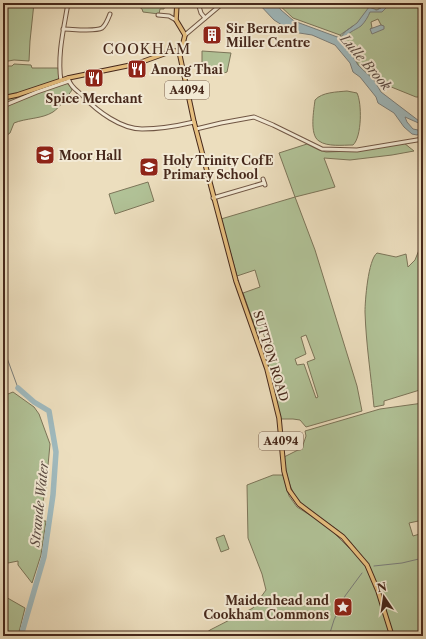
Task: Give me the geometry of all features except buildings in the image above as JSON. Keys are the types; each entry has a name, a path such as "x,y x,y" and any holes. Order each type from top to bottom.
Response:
{"main road":[{"path":"178,3 176,20 185,35"},
{"name":"A4094","path":"181,51 185,35"},
{"path":"3,98 17,95 61,80 68,80 136,64 172,51 181,51"},
{"name":"SUTTON ROAD","path":"181,51 180,56 194,122 213,198 236,281 267,369 279,418 284,471 288,490 299,504 343,537 367,565 378,591 392,636"}],"street":[{"path":"61,80 60,73 64,29 68,3"},
{"path":"198,3 201,13 205,18"},
{"path":"185,35 224,3"},
{"path":"64,29 96,30 103,27 110,14"},
{"path":"158,15 169,16 176,20"},
{"path":"103,27 107,30"},
{"path":"3,106 68,80 74,89 98,110 128,127 148,129 194,122"},
{"path":"196,129 221,123 254,118 322,149 357,150 423,138"},
{"path":"213,198 264,182"}],"green space":[{"path":"3,3 34,3 29,61 14,60 3,62"},
{"path":"138,3 165,3 164,9 160,9 159,14 143,12 138,6"},
{"path":"277,3 300,3 302,7 318,3 423,3 423,97 416,97 374,80 359,67 349,46 340,35 293,18","holes":["378,19 383,26 370,29 372,28 371,22"]},
{"path":"202,51 231,53 227,72 221,74 202,70"},
{"path":"14,64 31,65 32,68 58,68 60,77 70,86 72,90 61,105 53,112 44,116 14,123 10,133 3,138 3,66 12,66"},
{"path":"347,91 357,93 359,98 360,128 356,141 353,145 322,143 316,138 313,128 315,100 322,95"},
{"path":"404,143 414,151 350,160 324,158 335,187 295,197 279,153 307,144 326,152 355,151"},
{"path":"148,182 154,201 115,214 109,194"},
{"path":"295,197 315,250 357,386 362,411 306,427 300,420 280,419 264,353 269,351 263,332 257,333 243,293 260,287 255,270 237,276 221,219","holes":["306,335 315,359 307,362 318,397 316,398 304,364 297,365 295,359 306,354 301,337"]},
{"path":"423,240 423,389 384,401 384,405 374,407 367,348 365,312 371,264 377,253 396,257 406,254 408,267 415,260"},
{"path":"13,392 34,407 39,414 50,444 46,487 39,521 46,521 41,555 32,583 18,565 18,561 3,564 3,396"},
{"path":"423,403 423,520 409,523 413,536 423,533 423,636 202,636 210,630 253,608 266,590 262,574 248,538 247,485 273,475 283,475 289,496 297,507 326,525 349,548 356,549 350,541 308,509 297,498 289,482 284,457 302,448 306,436 305,431 380,409"},
{"path":"224,535 229,549 221,552 216,538"},
{"path":"3,594 25,608 18,636 3,636"}],"water":[{"path":"258,3 276,3 281,10 294,21 340,38 346,31 357,23 369,7 377,10 387,4 402,3 388,6 382,12 370,12 361,26 349,34 344,41 358,65 374,80 381,92 423,124 405,117 413,129 418,130 423,128 423,132 417,135 412,134 404,127 394,113 378,103 376,97 360,77 353,72 350,63 335,45 312,35 293,32 274,20"},
{"path":"381,25 384,26 384,29 372,34 370,29"}],"waterway":[{"path":"376,10 381,8 386,3"},
{"name":"Lulle Brook","path":"340,35 353,26"},
{"path":"3,347 18,388"},
{"name":"Strande Water","path":"18,388 34,402 49,411 56,452 53,495 44,557 21,636"},
{"path":"374,566 402,563 423,558"},
{"path":"329,636 334,620 345,596 362,573"}],"place":[{"name":"Sir Bernard Miller Centre","path":"212,35"},
{"name":"Anong Thai","path":"137,69"},
{"name":"Spice Merchant","path":"94,78"},
{"name":"Moor Hall","path":"45,155"},
{"name":"Holy Trinity CofE Primary School","path":"149,167"},
{"name":"Maidenhead and Cookham Commons","path":"343,607"}],"district":[{"name":"COOKHAM","path":"147,49"}]}
